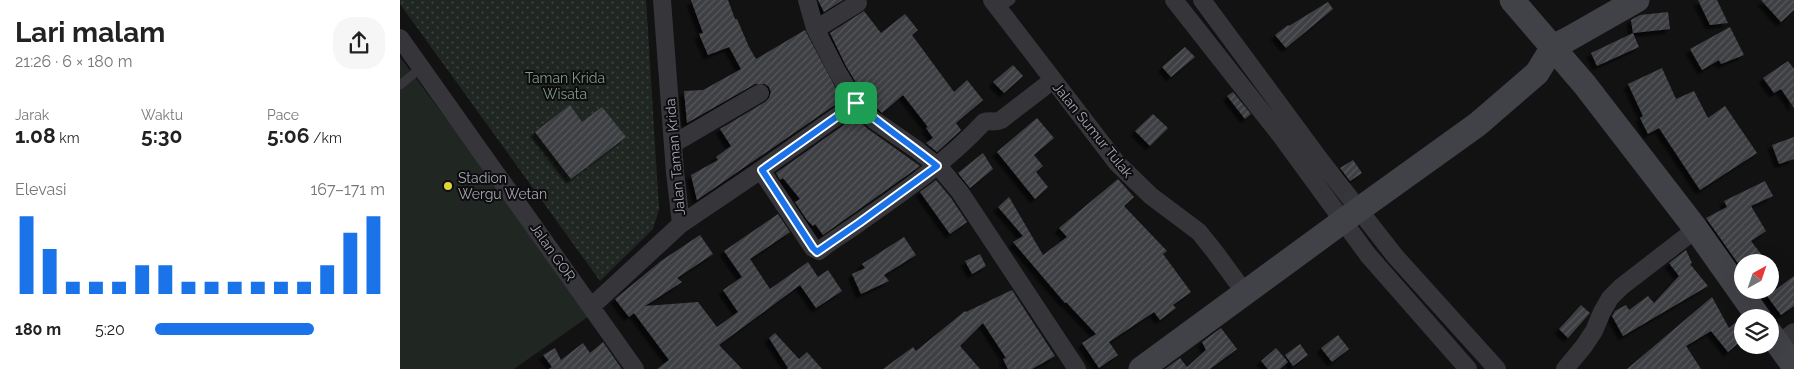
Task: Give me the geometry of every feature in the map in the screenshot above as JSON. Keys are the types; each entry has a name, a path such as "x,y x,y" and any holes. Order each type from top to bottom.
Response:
{"street":[{"name":"Jalan Taman Krida","path":"592,306 681,224 662,0"},
{"path":"807,0 816,29 856,103 874,120 937,166 960,192 1077,369"},
{"path":"1174,0 1281,136 1351,215 1395,256 1497,369"},
{"path":"1202,0 1351,215 1391,282 1468,369"},
{"path":"1512,0 1562,42 1585,85 1696,229 1753,309"},
{"path":"1141,369 1478,124 1537,73 1562,42 1638,0"},
{"path":"816,29 858,3"},
{"name":"Jalan Sumur Tulak","path":"1000,3 1053,80 1117,163 1151,196 1199,232 1245,293"},
{"name":"Jalan GOR","path":"400,38 636,369"},
{"path":"762,170 817,252 937,166 984,122 1001,120 1053,80"},
{"path":"673,144 760,94"},
{"path":"681,224 762,170 856,103"},
{"path":"1565,369 1584,346 1594,331 1606,305 1621,286 1696,229"},
{"path":"1781,336 1794,366"}],"lane":[{"path":"400,85 422,67"}],"green space":[{"name":"Taman Krida Wisata","path":"400,0 646,0 659,209 653,229 600,281 400,4"},
{"name":"Stadion Wergu Wetan","path":"400,57 592,314 514,369 400,369"}],"building":[{"path":"691,0 728,0 735,19 737,19 756,59 805,30 842,100 697,200 691,175 718,160 716,157 731,146 720,129 765,102 771,92 765,84 755,84 687,123 684,91 703,90 741,69 729,47 708,55 699,34 703,33"},
{"path":"818,0 843,0 824,12"},
{"path":"1698,0 1717,0 1728,23 1710,25"},
{"path":"1761,0 1794,0 1794,10 1781,22"},
{"path":"1328,2 1333,9 1286,48 1275,35 1288,25"},
{"path":"864,11 881,33 905,14 918,30 912,35 954,92 967,80 983,100 956,123 961,130 937,152 926,143 933,138 926,128 928,127 903,95 882,113 864,96 846,66 830,33"},
{"path":"1668,12 1670,29 1633,33 1631,20 1640,15"},
{"path":"1730,27 1744,55 1721,64 1719,60 1702,70 1690,49"},
{"path":"1633,33 1639,47 1597,66 1591,53"},
{"path":"1185,47 1195,57 1171,77 1162,67"},
{"path":"1788,61 1794,69 1794,108 1781,89 1774,93 1763,78"},
{"path":"1013,65 1023,76 1004,93 993,82"},
{"path":"1662,68 1676,99 1694,91 1708,118 1725,106 1757,153 1700,190 1659,128 1648,134 1640,118 1643,116 1628,84"},
{"path":"1233,92 1251,114 1245,119 1227,96"},
{"path":"570,105 582,122 602,107 626,137 571,179 535,132"},
{"path":"1153,114 1168,128 1150,146 1135,131"},
{"path":"855,117 868,129 920,166 823,235 815,224 813,226 807,220 795,202 800,199 783,178 780,180 776,173"},
{"path":"1037,118 1054,138 1034,155 1043,166 1036,172 1048,187 1035,199 997,152"},
{"path":"1794,137 1794,159 1779,164 1772,145"},
{"path":"983,153 993,169 970,188 958,173"},
{"path":"1353,160 1362,173 1350,181 1340,168"},
{"path":"1118,179 1134,197 1124,206 1167,251 1163,254 1191,292 1173,305 1176,308 1160,320 1154,312 1109,342 1118,355 1099,368 1082,343 1096,334 1065,303 1013,242 1023,236 998,207 1009,197 1043,255 1067,237 1059,228"},
{"path":"936,180 967,222 950,234 920,192"},
{"path":"1765,181 1773,196 1751,206 1766,231 1751,241 1761,254 1734,254 1734,258 1706,218 1727,207 1724,201"},
{"path":"778,214 790,232 750,259 770,289 808,262 818,277 828,270 842,291 816,308 800,285 719,345 742,369 657,369 669,360 634,313 629,317 615,299 661,261 700,235 713,254 677,278 682,282 645,306 698,302 717,327 738,312 723,290 742,277 724,251"},
{"path":"904,237 916,255 884,275 889,281 861,294 852,274 865,268 862,264"},
{"path":"1686,250 1692,263 1690,264 1708,286 1623,336 1612,316 1615,311 1626,305 1629,310 1648,296 1654,303 1679,276 1669,263"},
{"path":"980,254 986,266 972,274 965,261"},
{"path":"1794,276 1794,306 1781,315 1779,309 1777,309 1769,299 1779,299 1779,287"},
{"path":"1012,290 1055,356 1032,369 1008,369 1003,359 1006,358 983,323 960,346 980,369 883,369 913,347 916,351 965,311"},
{"path":"1712,297 1729,328 1734,324 1734,347 1728,352 1711,331 1686,346 1701,369 1627,369"},
{"path":"1581,305 1590,313 1568,338 1559,329"},
{"path":"1221,328 1237,349 1210,369 1165,369 1180,358 1187,367 1206,350 1202,342"},
{"path":"775,333 799,359 807,352 822,369 787,369 769,338"},
{"path":"1338,335 1349,349 1332,362 1321,348"},
{"path":"603,342 622,369 549,369 552,367 543,355 555,348 561,360 583,343 590,353"},
{"path":"1300,344 1308,355 1293,366 1285,355"},
{"path":"1276,348 1288,362 1280,369 1268,369 1261,361"}],"place":[{"name":"Stadion Wergu Wetan","path":"448,186"}],"route":[{"path":"856,103 874,120 937,166 817,252 762,170 856,103"}]}
